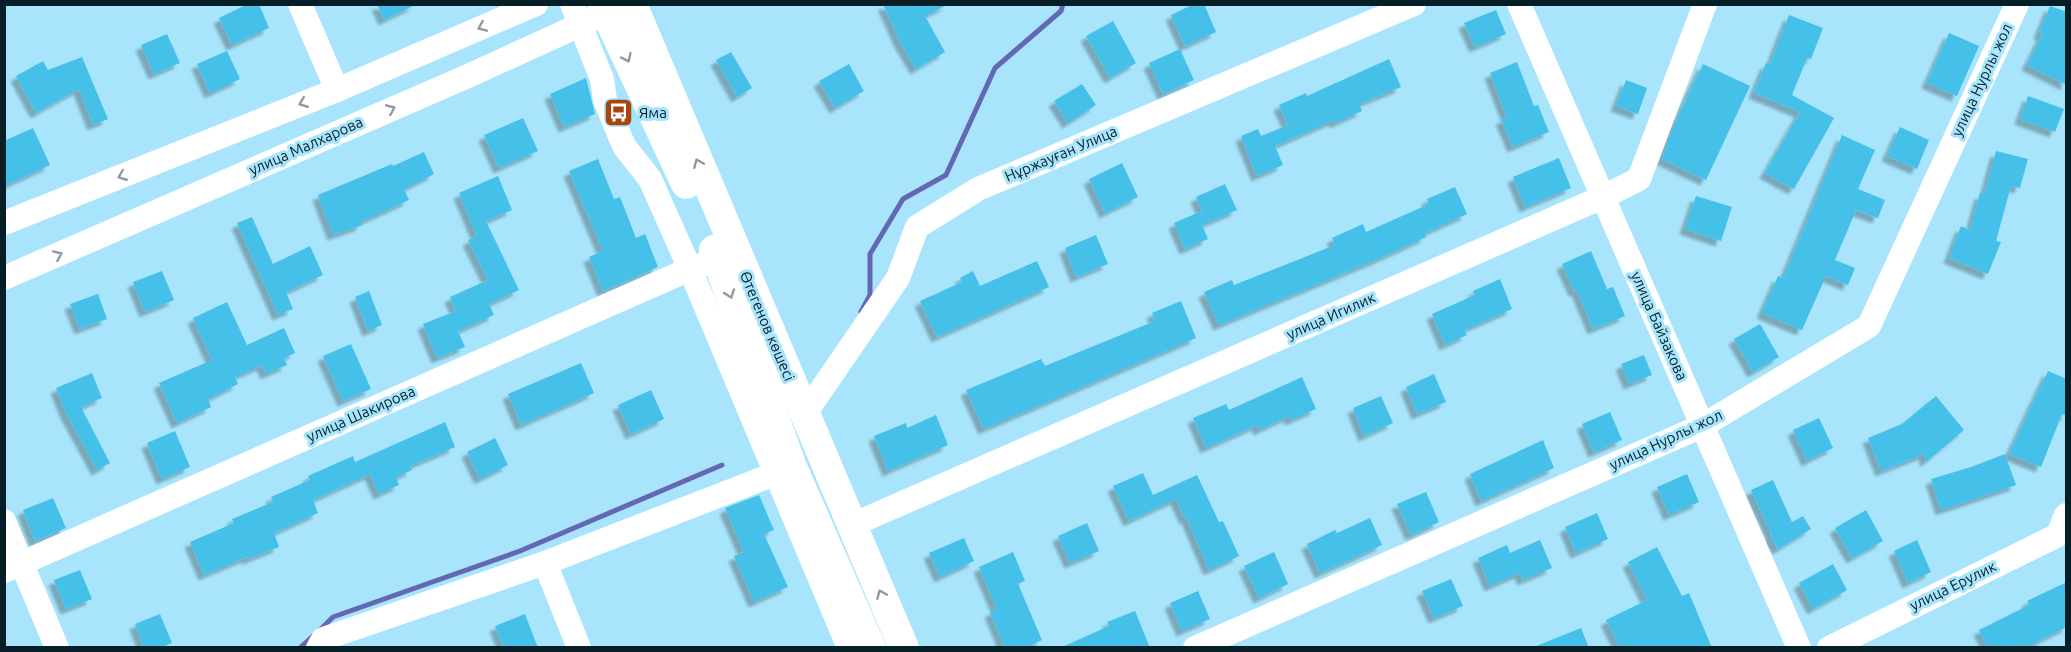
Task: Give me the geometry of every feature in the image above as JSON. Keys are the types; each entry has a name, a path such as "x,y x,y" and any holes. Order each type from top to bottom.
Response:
{"main road":[{"name":"Өтегенов көшесі","path":"601,9 804,415 904,648"},
{"name":"Өтегенов көшесі","path":"601,9 689,190 718,259 784,470 870,648"}],"street":[{"path":"300,4 337,90"},
{"path":"4,223 337,90 536,4"},
{"name":"Нұржауған Улица","path":"804,415 898,278 917,227 978,189 1414,4"},
{"name":"улица Байзакова","path":"1519,4 1799,648"},
{"name":"улица Игилик","path":"852,525 1603,197 1639,179 1705,4"},
{"name":"улица Нурлы жол","path":"1196,648 1702,426 1869,326 2017,4"},
{"path":"601,9 602,79 605,100 624,146 650,179 784,470 849,648"},
{"name":"улица Малхарова","path":"4,278 601,9"},
{"name":"улица Шакирова","path":"13,567 690,269 718,259"},
{"path":"318,648 323,639 545,563 784,470"},
{"name":"улица Ерулик","path":"1829,648 2058,535 2067,515"},
{"path":"4,521 13,567 57,648"},
{"path":"545,563 579,648"}],"building":[{"path":"248,4 259,4 269,28 232,45 219,18"},
{"path":"377,4 417,4 384,20"},
{"path":"883,4 949,4 925,16 945,52 916,69 900,42"},
{"path":"1194,4 1204,4 1216,32 1185,46 1171,15"},
{"path":"2050,6 2067,12 2067,85 2027,65 2042,35 2039,33"},
{"path":"1496,10 1506,34 1475,47 1464,23"},
{"path":"1789,15 1823,28 1811,59 1807,58 1792,95 1834,118 1794,189 1765,173 1800,112 1754,93 1766,63 1770,64"},
{"path":"1113,21 1136,63 1110,78 1086,36"},
{"path":"1949,33 1979,46 1957,96 1927,83"},
{"path":"167,34 180,63 154,74 141,45"},
{"path":"1180,49 1194,80 1163,94 1149,63"},
{"path":"227,51 240,79 210,93 197,64"},
{"path":"731,52 752,88 737,97 716,60"},
{"path":"82,57 108,119 93,125 79,89 36,113 16,76 43,61 48,70"},
{"path":"1389,59 1401,87 1359,104 1362,111 1335,123 1334,120 1275,146 1283,165 1257,176 1241,136 1258,129 1261,136 1288,125 1279,105 1306,93 1307,96"},
{"path":"1517,62 1534,106 1538,105 1549,132 1513,147 1501,119 1507,117 1490,73"},
{"path":"849,64 864,91 835,108 819,81"},
{"path":"1703,64 1750,86 1706,180 1662,159 1674,126"},
{"path":"586,78 595,114 564,127 550,94"},
{"path":"1626,80 1647,88 1638,114 1616,106"},
{"path":"1082,84 1096,105 1068,123 1054,101"},
{"path":"2028,96 2064,109 2055,132 2020,119"},
{"path":"523,118 538,151 499,168 484,135"},
{"path":"1900,127 1929,140 1917,169 1887,156"},
{"path":"33,128 50,165 4,186 4,141"},
{"path":"1842,135 1875,150 1858,189 1885,200 1878,218 1856,210 1835,260 1855,268 1848,285 1826,276 1802,330 1762,313 1778,276 1783,279"},
{"path":"1996,151 2028,159 2020,188 2011,186 1996,241 2001,242 1988,274 1949,258 1961,226 1970,230 1980,193 1984,195"},
{"path":"424,152 434,174 404,189 409,200 361,222 362,225 333,235 318,195"},
{"path":"1559,158 1571,188 1525,207 1513,177"},
{"path":"598,159 614,199 620,197 636,238 645,234 658,267 603,291 589,257 603,251 569,171"},
{"path":"1122,163 1138,197 1105,213 1089,179"},
{"path":"498,176 512,210 486,221 519,290 489,304 494,315 458,331 465,347 437,358 423,324 456,311 450,297 488,280 468,240 477,236 459,193"},
{"path":"1225,184 1237,210 1202,225 1208,239 1185,249 1174,223 1202,211 1196,197"},
{"path":"1455,187 1467,214 1425,233 1426,237 1378,259 1219,325 1204,292 1232,280 1234,285 1335,245 1332,238 1363,224 1366,232 1429,204 1427,199"},
{"path":"1696,196 1732,207 1721,241 1685,229"},
{"path":"252,217 273,264 310,246 323,275 286,292 293,309 278,315 237,223"},
{"path":"1096,235 1108,264 1076,277 1065,248"},
{"path":"1591,251 1607,289 1613,287 1625,316 1593,329 1577,290 1574,291 1562,264"},
{"path":"1037,261 1049,287 937,337 920,301 962,282 960,278 973,271 980,286"},
{"path":"162,271 174,300 145,312 133,282"},
{"path":"1500,279 1512,309 1464,330 1467,335 1445,345 1432,314 1475,295 1473,291"},
{"path":"369,291 382,325 368,331 355,297"},
{"path":"98,294 107,319 80,329 70,304"},
{"path":"1181,301 1196,338 984,429 966,390 1041,359 1045,366 1155,321 1152,313"},
{"path":"227,302 247,345 284,328 295,353 284,358 287,365 266,374 262,365 235,377 238,384 208,399 211,407 177,423 159,383 212,360 193,318"},
{"path":"1760,324 1779,357 1753,372 1734,339"},
{"path":"351,344 371,389 343,401 323,356"},
{"path":"1644,355 1652,375 1629,384 1621,364"},
{"path":"581,363 594,393 521,425 508,394"},
{"path":"2048,371 2067,379 2067,416 2062,414 2041,467 2009,454"},
{"path":"92,373 102,398 81,407 110,463 97,470 66,413 56,388"},
{"path":"1434,374 1446,402 1417,414 1406,387"},
{"path":"1302,377 1316,409 1291,420 1289,416 1259,430 1257,425 1206,448 1193,418 1226,404 1229,410"},
{"path":"651,390 664,419 631,434 618,405"},
{"path":"1381,396 1393,423 1364,436 1353,408"},
{"path":"1936,396 1964,430 1926,462 1924,454 1881,471 1868,438 1902,424"},
{"path":"1610,412 1622,440 1594,452 1582,424"},
{"path":"936,415 948,445 888,471 874,436 906,423 907,428"},
{"path":"1819,418 1833,448 1807,461 1793,430"},
{"path":"445,422 455,447 410,466 412,470 396,477 399,485 379,494 370,474 313,500 318,513 274,533 279,547 248,559 247,557 204,575 190,542 234,523 232,519 273,502 271,497 310,480 308,476 353,456 355,462"},
{"path":"175,431 190,467 162,479 147,443"},
{"path":"495,438 508,465 480,479 467,452"},
{"path":"1543,440 1554,468 1481,501 1470,474"},
{"path":"2005,454 2016,485 1941,510 1931,479"},
{"path":"1143,473 1153,495 1197,475 1219,522 1223,521 1239,556 1209,570 1187,518 1185,519 1176,499 1129,521 1113,486"},
{"path":"1687,474 1699,502 1669,515 1657,487"},
{"path":"1773,480 1792,522 1803,516 1811,529 1778,549 1770,536 1772,535 1751,490"},
{"path":"1426,492 1439,522 1411,535 1397,504"},
{"path":"759,495 774,530 764,534 788,587 754,602 734,556 744,552 725,508"},
{"path":"53,498 66,528 35,541 23,510"},
{"path":"1866,510 1883,541 1852,558 1835,528"},
{"path":"1597,513 1608,539 1576,553 1565,527"},
{"path":"1370,518 1382,545 1320,573 1307,544 1335,530 1337,533"},
{"path":"1087,523 1099,551 1070,563 1058,536"},
{"path":"964,538 974,561 940,577 929,553"},
{"path":"1540,540 1552,568 1523,580 1520,573 1490,586 1478,558 1507,545 1510,553"},
{"path":"1917,540 1931,572 1908,583 1894,551"},
{"path":"1657,547 1682,596 1689,593 1712,648 1620,648 1606,620 1647,600 1628,562"},
{"path":"1013,552 1025,581 1018,584 1042,640 1025,648 1005,648 990,612 997,609 979,567"},
{"path":"1274,552 1288,584 1259,598 1244,566"},
{"path":"1833,564 1847,590 1813,609 1799,583"},
{"path":"80,570 92,599 66,609 54,580"},
{"path":"1451,579 1463,606 1434,618 1422,591"},
{"path":"2067,582 2067,627 2024,648 1988,648 1979,630 2029,605 2027,601"},
{"path":"1198,591 1210,619 1182,631 1170,603"},
{"path":"1135,611 1150,648 1060,648 1109,626 1107,622"},
{"path":"160,614 172,643 160,648 144,648 135,624"},
{"path":"525,614 538,648 504,648 495,626"},
{"path":"1581,628 1589,648 1534,647"}],"waterway":[{"path":"861,312 870,295 870,254 903,199 946,175 995,68 1061,11 1063,4"},
{"path":"320,630 333,617 520,551 722,465"},
{"path":"300,648 313,636"}],"place":[{"name":"Яма","path":"618,113"}]}
